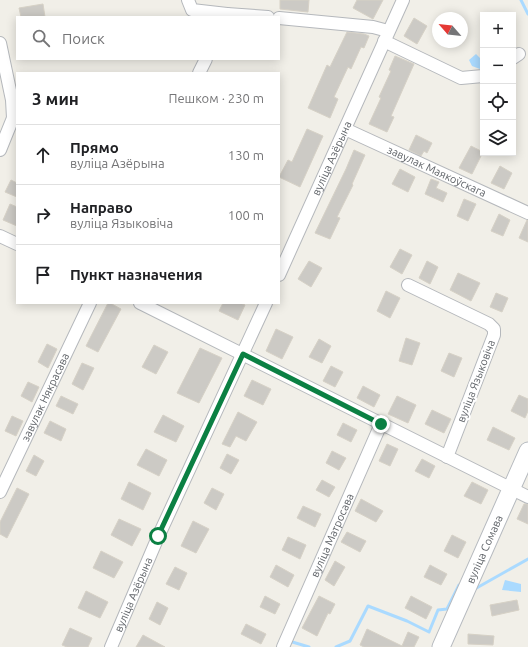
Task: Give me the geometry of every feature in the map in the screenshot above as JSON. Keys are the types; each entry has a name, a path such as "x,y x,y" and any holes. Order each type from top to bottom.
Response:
{"street":[{"path":"188,0 192,10 226,15 247,16"},
{"name":"вуліца Азёрына","path":"280,273 403,0"},
{"path":"280,18 373,27 386,36 461,78 480,76"},
{"path":"0,42 12,100 13,118 0,150"},
{"path":"200,72 206,60"},
{"name":"завулак Маякоўскага","path":"345,129 528,213"},
{"path":"0,236 16,244"},
{"name":"вуліца Языковіча","path":"408,285 489,324 494,329 494,335 447,457"},
{"name":"завулак Някрасава","path":"0,492 90,304"},
{"path":"142,304 528,497"},
{"name":"вуліца Азёрына","path":"110,647 158,536 266,304"},
{"name":"вуліца Матросава","path":"283,647 381,424"},
{"name":"вуліца Сомава","path":"441,647 528,451"}],"water":[{"path":"476,54 480,58 480,69 472,66 469,60"},
{"path":"505,580 521,584 521,592 502,590"}],"building":[{"path":"280,0 309,0 308,12 280,9"},
{"path":"357,0 383,0 373,19 353,8"},
{"path":"43,4 45,16 21,16 19,8"},
{"path":"414,18 427,26 417,44 404,36"},
{"path":"347,32 369,36 364,48 361,47 351,69 348,67 334,97 338,99 330,118 308,108 327,65 330,67"},
{"path":"395,56 414,64 391,116 394,117 387,132 369,124 381,98 379,97 391,71 389,70"},
{"path":"307,129 323,136 300,187 280,177 288,160 292,162"},
{"path":"416,135 432,143 427,153 424,151 421,156 409,150"},
{"path":"471,146 480,150 481,156 472,174 459,168"},
{"path":"354,150 365,155 352,184 353,185 337,217 340,218 330,239 315,233"},
{"path":"500,166 512,173 504,189 491,183"},
{"path":"400,169 415,177 408,192 392,184"},
{"path":"431,179 439,182 436,188 447,193 443,202 425,194"},
{"path":"11,180 16,182 16,197 5,192"},
{"path":"464,199 476,204 468,221 457,216"},
{"path":"10,204 16,207 16,226 3,220"},
{"path":"499,214 510,220 503,236 491,231"},
{"path":"528,220 528,242 519,238"},
{"path":"400,249 412,255 402,274 390,267"},
{"path":"309,261 322,268 311,287 298,279"},
{"path":"427,261 438,267 430,284 419,278"},
{"path":"458,273 480,283 471,301 450,290"},
{"path":"386,291 400,298 390,318 377,311"},
{"path":"496,293 508,298 502,312 490,307"},
{"path":"107,304 112,304 121,309 98,352 86,346"},
{"path":"222,304 245,305 238,320 219,311"},
{"path":"276,329 293,337 282,359 266,351"},
{"path":"406,338 420,343 412,365 399,361"},
{"path":"319,339 331,346 322,363 309,357"},
{"path":"47,344 57,349 48,368 38,362"},
{"path":"154,345 168,352 156,374 142,367"},
{"path":"200,348 222,358 199,403 177,393"},
{"path":"449,353 462,358 454,377 441,371"},
{"path":"82,363 94,368 83,390 72,384"},
{"path":"331,366 343,372 335,387 323,381"},
{"path":"252,380 271,389 263,405 244,396"},
{"path":"28,382 39,387 32,402 21,396"},
{"path":"363,386 380,395 374,407 357,398"},
{"path":"519,395 528,399 528,411 525,418 511,411"},
{"path":"61,396 78,404 73,414 56,406"},
{"path":"397,396 416,405 408,423 388,414"},
{"path":"432,410 451,419 444,433 425,424"},
{"path":"238,412 257,422 246,441 236,436 230,447 222,444"},
{"path":"163,415 184,426 176,442 154,432"},
{"path":"12,416 23,421 16,436 5,431"},
{"path":"50,421 66,429 61,441 44,433"},
{"path":"343,423 357,430 351,442 337,435"},
{"path":"493,427 515,438 509,450 487,440"},
{"path":"387,444 398,449 390,466 379,461"},
{"path":"146,449 167,460 159,476 137,465"},
{"path":"332,451 346,458 339,470 326,463"},
{"path":"227,454 239,460 231,474 220,468"},
{"path":"34,455 44,461 36,476 26,471"},
{"path":"422,459 435,466 429,478 415,471"},
{"path":"322,480 335,487 329,497 316,490"},
{"path":"129,482 151,493 143,510 121,499"},
{"path":"472,482 488,490 481,504 464,496"},
{"path":"17,488 29,494 7,538 0,534 0,522"},
{"path":"212,488 224,494 216,510 204,503"},
{"path":"361,499 383,511 376,522 355,511"},
{"path":"524,504 528,504 528,524 517,519"},
{"path":"303,506 321,514 315,527 297,518"},
{"path":"119,519 141,529 132,546 111,535"},
{"path":"193,521 209,529 196,553 181,546"},
{"path":"347,532 366,541 360,552 341,542"},
{"path":"452,535 466,542 458,558 444,551"},
{"path":"288,537 306,545 300,559 282,550"},
{"path":"101,551 123,562 114,578 93,568"},
{"path":"335,561 345,567 334,586 325,580"},
{"path":"276,565 294,575 288,587 270,577"},
{"path":"430,565 447,574 441,585 424,577"},
{"path":"175,567 187,573 179,590 166,584"},
{"path":"86,591 108,602 100,618 78,608"},
{"path":"265,596 280,604 275,614 260,607"},
{"path":"319,596 335,604 330,614 328,613 317,636 302,628"},
{"path":"411,596 432,607 426,619 405,608"},
{"path":"517,600 519,610 492,616 490,605"},
{"path":"157,602 168,608 160,625 149,619"},
{"path":"246,624 266,634 261,644 241,634"},
{"path":"70,628 92,638 88,647 67,647 62,645"},
{"path":"367,629 402,646 408,632 419,637 414,647 364,647 360,645"},
{"path":"468,634 494,636 493,645 468,644"},
{"path":"143,635 165,647 136,647"}],"waterway":[{"path":"521,0 528,14"},
{"path":"473,590 528,559"},
{"path":"336,647 350,641 368,606 407,621 429,632 438,610 447,609 459,585"},
{"path":"289,641 309,647"}],"route":[{"path":"158,536 243,354 381,424"}]}
